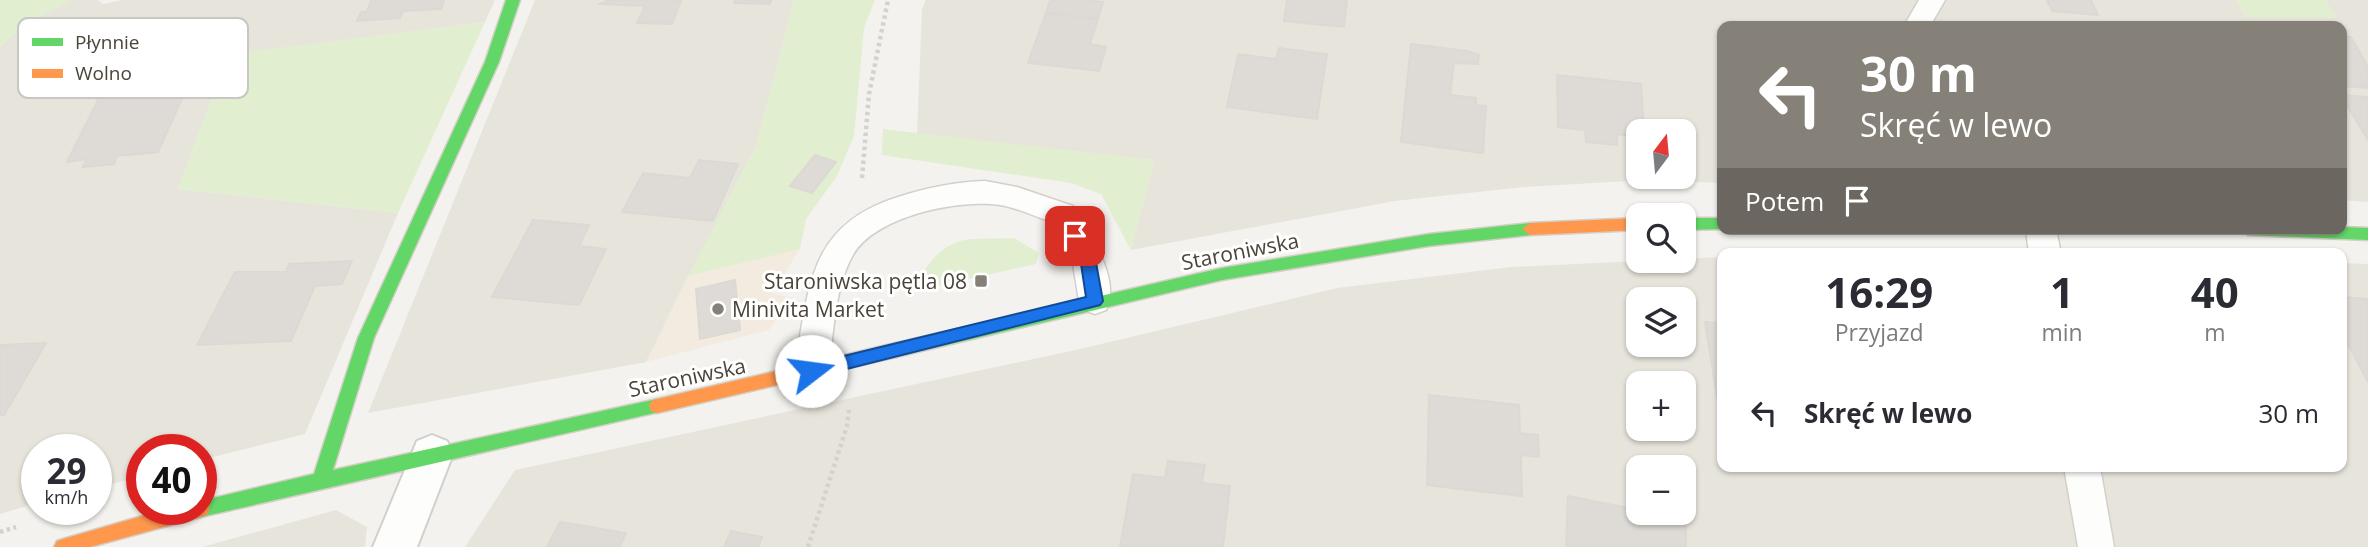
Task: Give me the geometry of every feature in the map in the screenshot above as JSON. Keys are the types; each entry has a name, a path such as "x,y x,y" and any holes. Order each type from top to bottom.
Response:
{"street":[{"path":"321,481 366,338 492,62 513,0"},
{"path":"1696,224 1717,223"},
{"name":"Staroniwska","path":"217,505 432,454 811,371 1095,301 1304,259 1441,236 1578,225 1626,224"},
{"path":"2347,233 2368,234"},
{"path":"395,547 432,454"},
{"name":"Staroniwska","path":"62,547 134,525"}],"lane":[{"path":"1920,21 1932,0"},
{"path":"811,371 827,280 847,239 886,214 940,195 1000,193 1062,214 1087,257 1095,301"},
{"path":"2083,472 2095,547"}],"path":[{"path":"862,144 888,0"},
{"path":"808,547 847,426"}],"shaded area":[{"path":"72,0 98,0 103,4 123,0 495,0 485,22 248,52 248,18 36,18"},
{"path":"535,0 794,0 756,146 646,362 368,413"},
{"path":"926,0 2236,0 2246,17 2336,17 2325,0 2368,0 2368,202 2347,200 2347,21 1717,21 1717,183 1696,182 1696,119 1626,119 1626,181 1524,187 1395,201 1131,250 1154,160 917,134 922,9"},
{"path":"18,30 18,98 212,98 178,189 398,213 305,434 217,456 217,434 126,434 126,480 112,484 112,434 21,434 21,508 0,514 0,47"},
{"path":"800,249 772,293 791,298 769,330 646,362 688,276"},
{"path":"1717,257 1717,472 2347,472 2347,263 2368,264 2368,547 465,547 515,470 1080,349 1337,288 1511,267 1626,262 1626,273 1696,273 1696,258"},
{"path":"336,510 367,527 365,547 202,547"}],"green space":[{"path":"0,0 72,0 36,18 18,18 18,30 0,47"},
{"path":"794,0 875,0 864,28 854,136 837,176 806,219 800,249 688,276 756,146"},
{"path":"2236,0 2325,0 2337,18 2246,17"},
{"path":"485,22 398,213 178,189 212,98 248,98 248,52"},
{"path":"883,129 1154,160 1131,250 1101,194 1071,183 882,155"},
{"path":"1014,238 1039,253 1036,264 922,289 920,276 940,252 950,245 971,239"}],"building":[{"path":"371,0 444,0 441,9 403,11 400,18 357,21 361,12 367,11"},
{"path":"608,0 681,0 672,24 637,23 645,6 600,4"},
{"path":"735,0 771,0 770,4 734,3"},
{"path":"1050,0 1103,2 1098,19 1046,13"},
{"path":"1287,0 1347,0 1344,27 1284,21"},
{"path":"2047,0 2091,0 2098,15 2052,11"},
{"path":"1046,13 1098,19 1090,44 1106,47 1099,71 1028,63"},
{"path":"2347,37 2351,37 2368,67 2368,88 2347,86"},
{"path":"1411,44 1479,55 1478,64 1454,63 1450,95 1476,98 1476,105 1486,106 1483,153 1401,142"},
{"path":"1279,48 1327,54 1317,119 1227,107 1238,54 1276,59"},
{"path":"1557,75 1641,84 1643,119 1626,119 1626,135 1617,134 1617,145 1586,142 1585,130 1558,127"},
{"path":"2347,95 2368,97 2368,140 2347,105"},
{"path":"99,98 182,98 158,152 117,156 114,164 83,167 87,159 67,162"},
{"path":"815,155 836,162 812,193 790,186"},
{"path":"699,160 738,164 713,221 622,212 643,173 690,178"},
{"path":"533,220 589,225 579,246 606,249 579,305 492,297"},
{"path":"352,261 342,284 315,286 291,341 197,345 235,272 286,272 289,264"},
{"name":"Minivita Market","path":"735,280 740,330 700,339 696,289"},
{"path":"2347,297 2368,299 2368,382 2347,342"},
{"path":"1705,322 1717,323 1717,397"},
{"path":"46,343 4,415 0,415 0,345"},
{"path":"1429,395 1519,405 1520,433 1538,435 1539,457 1521,455 1522,496 1427,485"},
{"path":"1168,461 1205,465 1202,483 1230,486 1223,547 1120,547 1133,474 1165,478"},
{"path":"1568,496 1626,508 1626,525 1686,525 1686,547 1566,547"},
{"path":"560,522 626,533 620,547 547,547"},
{"path":"731,531 762,537 758,547 724,547"}],"traffic: fast":[{"path":"321,481 366,338 492,62 513,0"},
{"path":"1696,224 1717,224"},
{"path":"896,350 1222,274 1429,240 1530,229"},
{"path":"2347,233 2368,234"},
{"path":"217,505 657,406"}],"traffic: slow":[{"path":"1530,229 1626,225"},
{"path":"657,406 896,350"},
{"path":"63,547 134,525"}],"place":[{"name":"Staroniwska pętla 08","path":"981,281"},
{"name":"Minivita Market","path":"718,309"}],"route":[{"path":"811,371 1095,301 1087,257 1075,236"}]}
